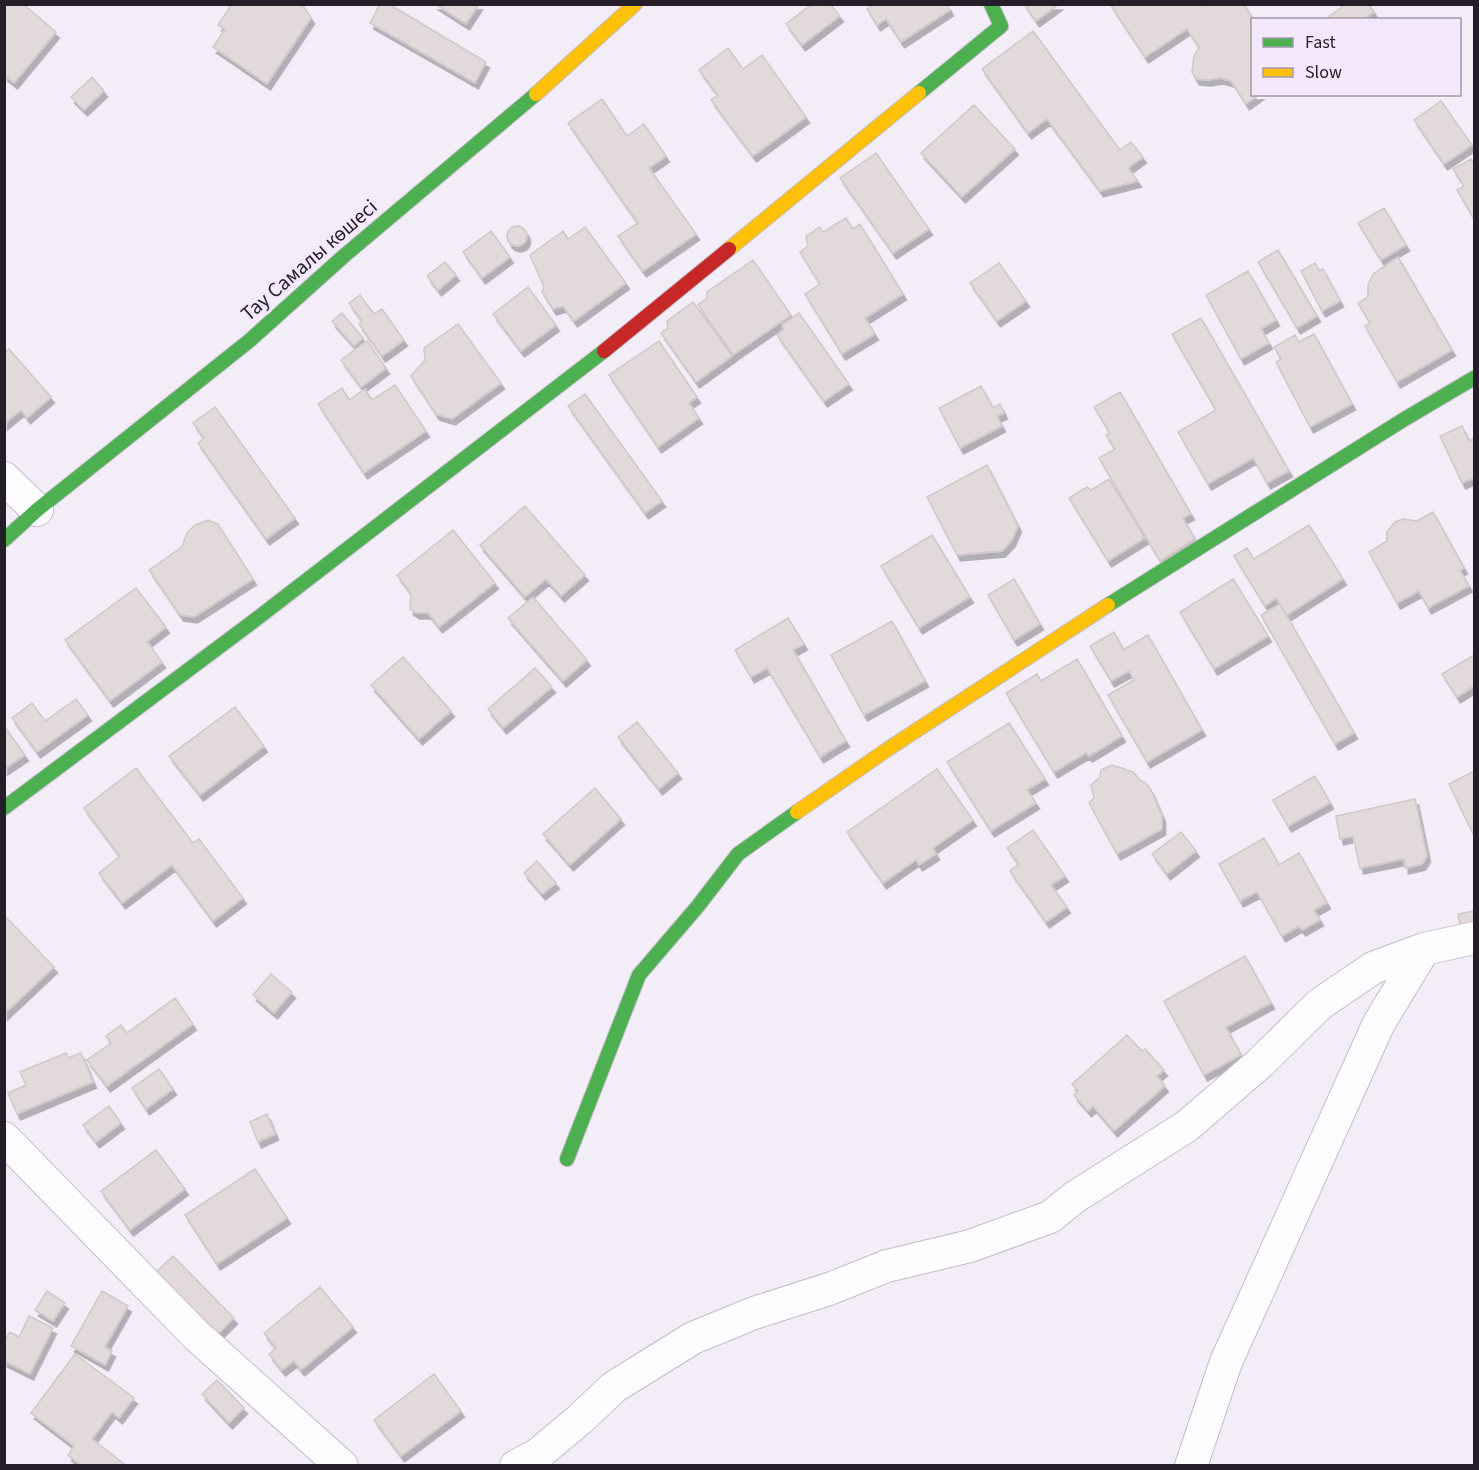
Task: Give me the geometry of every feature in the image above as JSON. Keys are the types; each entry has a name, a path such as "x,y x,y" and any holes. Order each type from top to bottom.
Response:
{"street":[{"name":"Тау Самалы көшесі","path":"4,540 38,510 249,341 354,248 566,68 635,4"},
{"path":"4,807 255,620 600,354 1001,26 991,4"},
{"path":"567,1159 639,975 698,906 738,854 888,749 1107,606 1402,420 1474,378"},
{"path":"4,478 38,510"},
{"path":"516,1466 537,1455 614,1387 693,1338 754,1312 829,1289 887,1266 970,1246 1050,1217 1075,1197 1187,1126 1260,1063 1320,1004 1373,968 1424,949 1474,938"},
{"path":"1191,1466 1226,1362 1374,1034 1424,949"},
{"path":"4,1138 196,1335 342,1466"}],"building":[{"path":"4,4 23,4 56,32 14,83 4,75"},
{"path":"232,4 302,4 311,18 267,84 213,47 225,29 218,25"},
{"path":"380,4 389,4 486,62 475,83 370,23"},
{"path":"435,4 479,4 466,24"},
{"path":"812,4 830,4 840,16 802,45 786,24"},
{"path":"873,4 947,4 950,10 901,42 886,19 877,25 867,9"},
{"path":"1024,4 1059,4 1036,21"},
{"path":"1110,4 1201,4 1203,6 1206,4 1244,4 1253,18 1251,96 1257,96 1246,104 1231,81 1220,78 1196,79 1192,72 1194,56 1199,47 1187,29 1145,57"},
{"path":"1346,4 1369,4 1374,12 1366,18 1327,18"},
{"path":"1033,31 1120,150 1131,142 1143,157 1128,168 1138,181 1100,191 1047,119 1028,133 982,69"},
{"path":"728,48 743,69 762,55 806,117 753,156 711,100 718,95 699,70"},
{"path":"92,77 104,91 84,110 71,97"},
{"path":"602,99 627,136 644,124 666,156 649,168 696,234 643,271 618,236 638,223 568,123"},
{"path":"1441,101 1472,145 1444,164 1414,120"},
{"path":"974,105 1015,149 962,197 921,153"},
{"path":"876,153 929,229 893,253 840,178"},
{"path":"1471,159 1474,165 1474,219 1457,190 1464,186 1453,169"},
{"path":"1384,208 1406,245 1381,260 1358,223"},
{"path":"846,218 853,229 860,224 903,294 865,318 875,334 842,354 805,294 820,284 800,252 808,246 806,236 820,227 823,232"},
{"path":"517,226 524,229 527,236 524,243 517,246 510,243 507,236 510,229"},
{"path":"585,227 626,283 574,321 563,306 553,309 542,292 544,287 530,255 563,231 568,239"},
{"path":"491,231 510,257 482,278 463,252"},
{"path":"1278,250 1317,316 1297,328 1258,262"},
{"path":"1398,257 1452,350 1397,382 1365,326 1370,323 1358,303 1368,297 1368,285 1373,274"},
{"path":"753,260 791,315 733,355 698,305 707,298 707,292"},
{"path":"445,262 456,275 438,290 427,276"},
{"path":"999,263 1026,301 997,321 970,283"},
{"path":"1315,263 1319,271 1323,269 1340,301 1322,311 1301,271"},
{"path":"1248,271 1276,320 1261,329 1269,343 1241,359 1206,295"},
{"path":"528,287 556,325 521,351 493,314"},
{"path":"360,295 374,314 382,309 404,340 382,356 359,324 362,321 349,303"},
{"path":"693,302 732,356 696,382 661,333 668,328 667,321"},
{"path":"342,313 363,338 354,346 332,321"},
{"path":"799,313 849,384 824,401 777,335 783,330 782,325"},
{"path":"1201,318 1289,471 1267,483 1253,458 1208,484 1178,432 1216,410 1172,334"},
{"path":"458,324 501,383 452,419 436,414 411,376 425,360 424,348"},
{"path":"1314,334 1352,404 1310,427 1276,362 1281,359 1274,347 1295,335 1299,342"},
{"path":"367,341 386,368 361,387 341,360"},
{"path":"659,341 697,397 689,403 699,418 658,447 609,375"},
{"path":"9,349 51,397 27,418 21,410 4,424 4,353"},
{"path":"395,385 426,431 364,473 318,404 342,388 349,400 365,389 372,400"},
{"path":"981,386 993,408 1000,404 1004,413 997,416 1002,426 960,448 939,408"},
{"path":"1120,392 1191,514 1183,518 1195,539 1160,561 1099,458 1115,449 1106,435 1110,433 1094,407"},
{"path":"585,394 662,501 645,513 568,406"},
{"path":"215,407 295,518 266,539 198,443 204,438 193,423"},
{"path":"1462,426 1469,441 1474,438 1474,478 1462,483 1440,436"},
{"path":"987,465 1018,526 1012,540 1002,551 957,555 927,497"},
{"path":"1109,479 1145,538 1108,561 1069,498 1087,487 1091,490"},
{"path":"525,506 585,575 561,596 546,579 525,597 480,545"},
{"path":"1433,512 1464,568 1460,570 1469,586 1428,608 1419,591 1397,603 1369,552 1387,541 1387,532 1395,522 1403,519 1417,521"},
{"path":"208,520 218,524 253,579 194,617 180,615 149,570 182,547 187,533 195,525"},
{"path":"1309,525 1343,579 1287,615 1276,598 1265,606 1234,556 1247,548 1254,559"},
{"path":"453,530 495,583 439,627 428,613 416,613 410,609 411,593 397,575"},
{"path":"932,535 970,597 919,628 881,566"},
{"path":"1014,579 1040,624 1014,640 988,595"},
{"path":"1233,579 1268,636 1214,669 1180,612"},
{"path":"136,588 166,627 147,642 162,662 110,701 65,640"},
{"path":"533,597 587,660 563,681 508,618"},
{"path":"1280,604 1354,733 1335,744 1261,615"},
{"path":"788,618 804,644 793,650 846,741 820,757 767,668 751,677 735,650"},
{"path":"892,621 925,681 864,715 831,655"},
{"path":"1114,632 1123,650 1148,635 1202,730 1147,762 1108,695 1134,680 1129,671 1111,681 1090,646"},
{"path":"1474,655 1474,686 1457,697 1442,674"},
{"path":"403,657 451,711 419,739 371,685"},
{"path":"1077,659 1122,736 1089,756 1086,753 1054,772 1006,693 1037,674 1041,681"},
{"path":"535,668 552,687 503,728 488,709"},
{"path":"76,699 88,715 37,752 12,718 32,703 45,721"},
{"path":"235,707 264,746 200,795 169,756"},
{"path":"637,722 678,773 659,789 618,737"},
{"path":"1009,723 1045,779 1027,790 1036,803 991,831 947,762"},
{"path":"4,726 25,755 4,769"},
{"path":"1112,765 1133,772 1146,783 1162,816 1162,829 1117,854 1089,803 1094,798 1091,785 1100,777 1101,770"},
{"path":"136,768 193,843 199,839 243,898 213,921 172,865 122,903 99,873 120,856 84,808"},
{"path":"937,769 973,820 933,848 936,854 919,865 916,860 883,883 847,832"},
{"path":"1474,771 1474,836 1449,784"},
{"path":"1315,776 1330,803 1288,826 1273,800"},
{"path":"595,788 621,819 570,865 543,834"},
{"path":"1415,799 1427,856 1422,864 1405,868 1404,859 1360,868 1353,836 1340,839 1336,816"},
{"path":"1033,830 1065,876 1051,885 1067,907 1046,922 1010,871 1019,864 1007,848"},
{"path":"1181,832 1196,851 1167,874 1152,854"},
{"path":"1264,838 1279,865 1299,853 1327,903 1314,910 1320,920 1302,930 1299,926 1282,936 1257,892 1240,901 1219,864"},
{"path":"537,861 556,883 542,894 524,873"},
{"path":"1474,911 1474,927 1461,930 1458,914"},
{"path":"4,915 54,967 4,1014"},
{"path":"1245,956 1271,1003 1226,1027 1241,1055 1204,1075 1164,1001"},
{"path":"271,974 292,992 274,1013 253,995"},
{"path":"175,998 193,1024 107,1086 87,1060 111,1043 106,1036 121,1025 127,1033"},
{"path":"1127,1035 1142,1051 1145,1049 1164,1070 1157,1076 1165,1086 1114,1131 1093,1106 1088,1111 1074,1095 1078,1091 1072,1084"},
{"path":"66,1053 68,1058 81,1053 93,1082 17,1114 8,1093 26,1085 20,1072"},
{"path":"159,1069 173,1089 146,1109 132,1088"},
{"path":"109,1106 121,1123 96,1142 83,1125"},
{"path":"267,1114 275,1134 258,1142 250,1122"},
{"path":"156,1150 185,1189 130,1230 101,1191"},
{"path":"255,1169 287,1218 217,1264 185,1215"},
{"path":"173,1256 234,1318 216,1336 154,1274"},
{"path":"320,1287 353,1327 301,1370 294,1361 282,1370 269,1354 276,1348 264,1333"},
{"path":"47,1291 65,1303 53,1321 35,1310"},
{"path":"102,1291 128,1306 105,1347 112,1351 105,1365 71,1346"},
{"path":"29,1316 53,1328 30,1374 4,1361 4,1342 10,1332 19,1337"},
{"path":"75,1354 134,1398 119,1418 112,1412 92,1439 127,1466 82,1466 68,1455 74,1446 31,1413"},
{"path":"434,1374 461,1411 401,1456 374,1420"},
{"path":"217,1380 244,1408 229,1423 202,1394"}],"traffic: fast":[{"path":"919,93 1001,26 991,4"},
{"path":"4,540 37,510 249,341 345,255 536,94"},
{"path":"4,808 255,620 604,351"},
{"path":"1108,605 1474,378"},
{"path":"567,1159 639,975 698,906 738,854 797,812"}],"traffic: slow":[{"path":"536,94 635,4"},
{"path":"729,249 919,93"},
{"path":"797,812 888,749 1108,605"}],"traffic: jam":[{"path":"604,351 729,249"}]}
